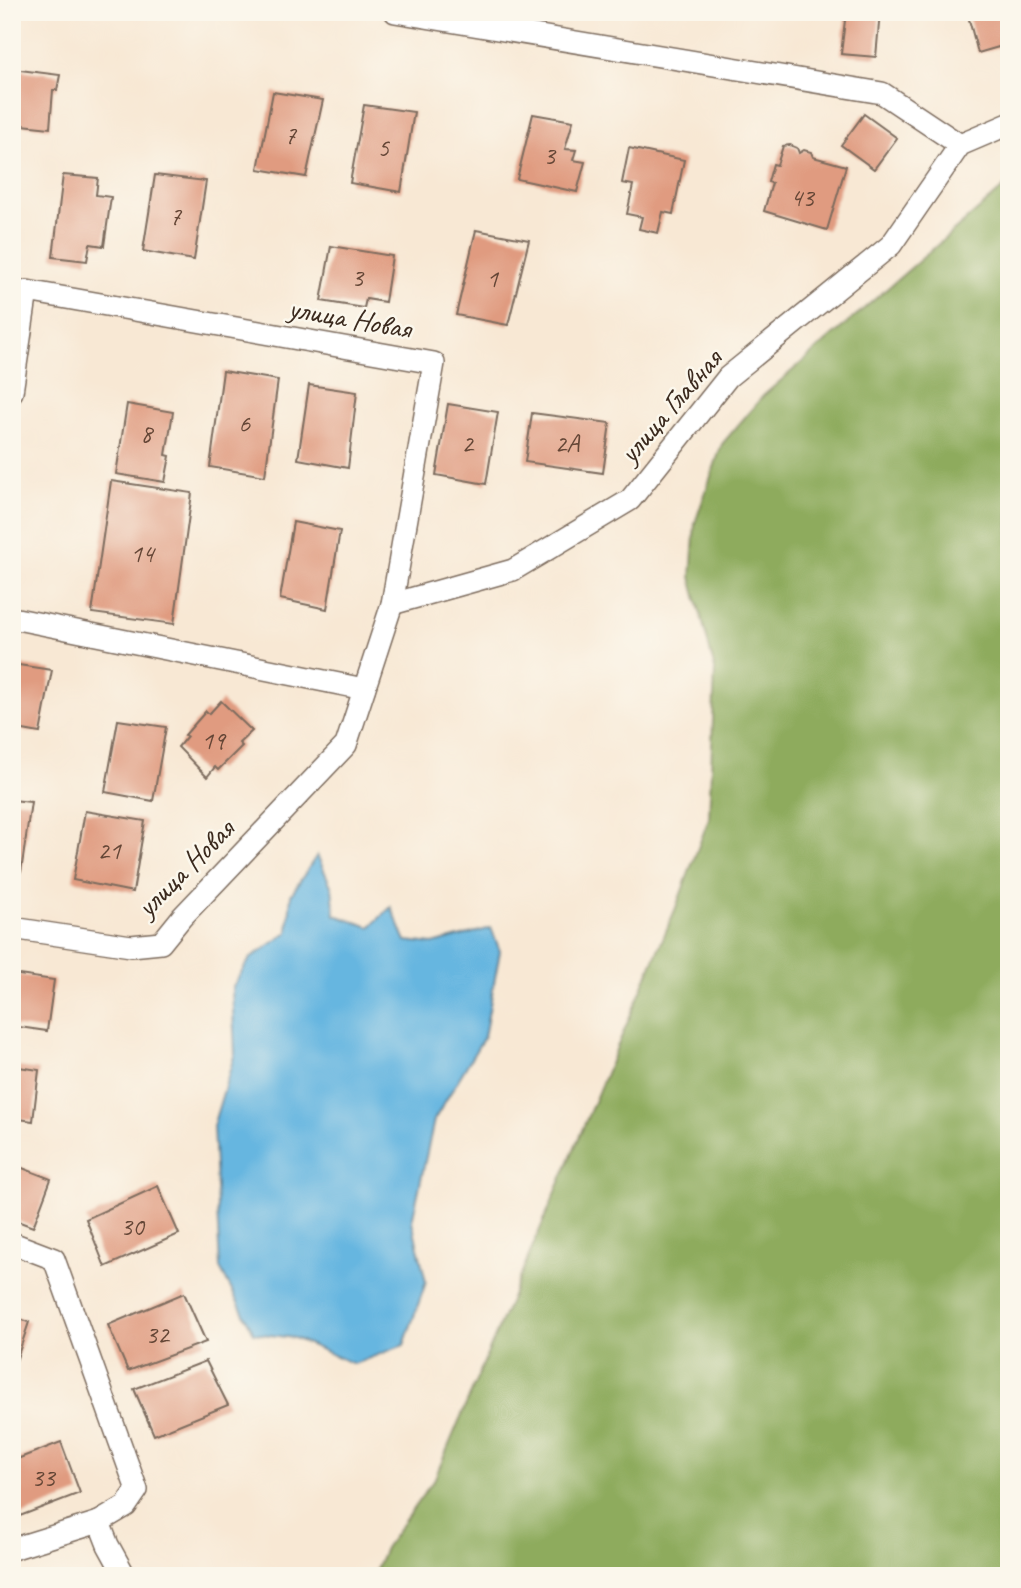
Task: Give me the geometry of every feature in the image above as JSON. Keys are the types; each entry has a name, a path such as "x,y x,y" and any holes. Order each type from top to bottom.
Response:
{"street":[{"path":"395,12 882,93 960,145 1009,124"},
{"name":"улица Главная","path":"392,604 513,570 630,500 728,377 891,245 960,145"},
{"name":"улица Новая","path":"12,392 27,291 434,363 392,604 346,745 182,916 161,943 131,946 12,928"},
{"path":"12,618 364,689"},
{"path":"12,1243 54,1259 138,1490 126,1506 99,1522 12,1549"},
{"path":"99,1522 125,1576"}],"green space":[{"path":"1009,183 1009,1576 373,1576 385,1548 435,1478 675,910 709,818 715,670 691,577 695,523 722,444 763,396"}],"water":[{"path":"317,855 332,888 335,915 370,927 391,907 406,941 433,944 491,928 500,951 484,1037 434,1120 412,1221 426,1282 404,1345 354,1364 294,1338 254,1333 220,1268 213,1126 235,1053 232,988 250,959 288,932 291,895"}],"building":[{"path":"846,12 880,12 876,57 841,54"},
{"path":"892,12 915,12 915,14 893,18"},
{"path":"967,12 1009,12 1009,44 978,53"},
{"path":"12,69 60,75 57,90 53,90 50,128 13,124"},
{"path":"273,92 323,100 306,177 258,169"},
{"path":"364,105 414,112 401,192 350,183"},
{"path":"533,114 573,121 565,149 576,150 573,160 585,162 577,192 517,179"},
{"path":"864,114 897,138 874,169 841,145"},
{"path":"783,146 797,148 799,153 804,150 811,152 813,157 846,166 827,230 764,211 772,183 768,182 773,164 777,165"},
{"path":"629,148 684,160 673,214 663,212 658,233 639,229 642,217 627,214 633,185 622,183"},
{"path":"63,175 98,178 96,195 111,197 104,246 90,244 87,261 53,257"},
{"path":"155,175 206,181 194,260 143,251"},
{"path":"476,230 529,240 508,325 456,315"},
{"path":"331,246 392,256 385,302 366,299 364,308 321,301"},
{"path":"223,371 278,380 265,476 210,467"},
{"path":"309,385 357,392 348,468 298,459"},
{"path":"127,404 173,412 165,482 116,474"},
{"path":"448,404 498,412 486,484 436,475"},
{"path":"532,413 610,423 603,473 525,462"},
{"path":"111,481 192,493 174,624 92,613"},
{"path":"293,522 340,531 327,609 280,599"},
{"path":"12,664 52,670 40,733 12,728"},
{"path":"221,701 252,731 239,743 242,746 218,770 215,767 207,777 178,747 206,711 209,714"},
{"path":"118,720 166,727 153,801 105,792"},
{"path":"12,800 31,802 21,872 12,870"},
{"path":"85,811 145,821 133,892 73,880"},
{"path":"12,974 54,980 47,1031 12,1026"},
{"path":"12,1066 39,1070 33,1121 12,1118"},
{"path":"12,1164 51,1179 33,1227 12,1219"},
{"path":"158,1186 179,1234 105,1267 86,1219"},
{"path":"184,1293 206,1342 128,1371 108,1325"},
{"path":"12,1316 29,1322 13,1370 12,1369"},
{"path":"206,1361 228,1405 154,1435 134,1389"},
{"path":"61,1442 80,1493 12,1519 12,1461"}]}
